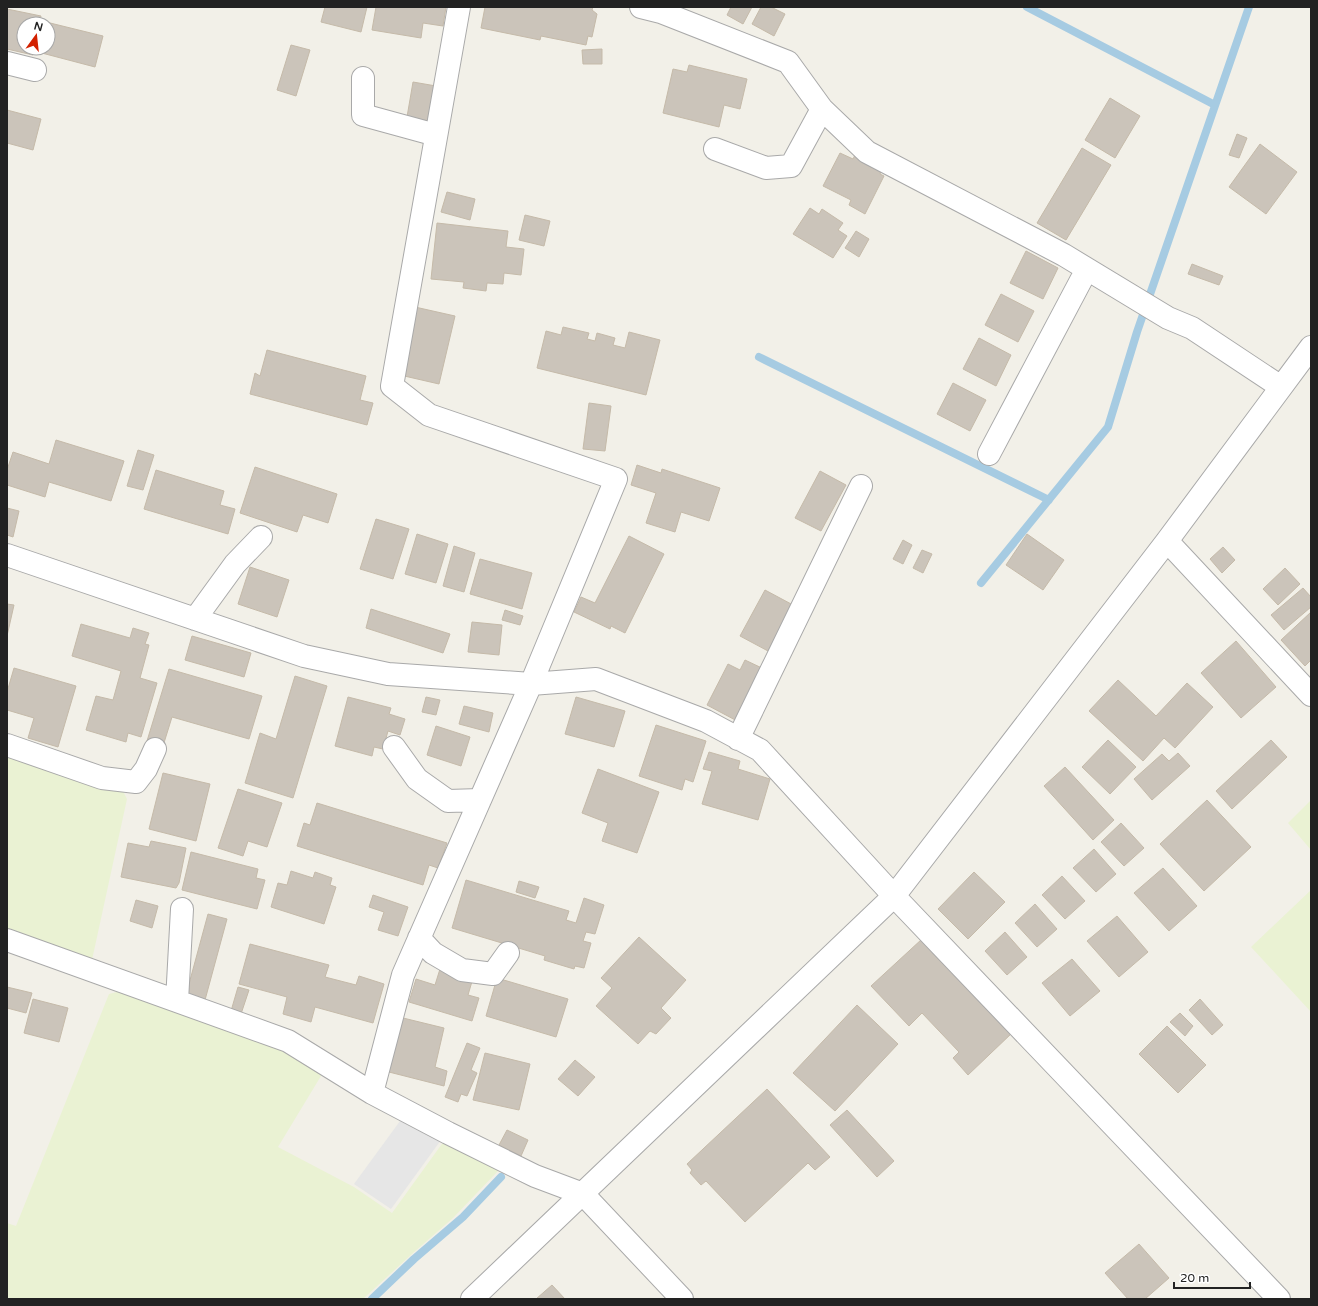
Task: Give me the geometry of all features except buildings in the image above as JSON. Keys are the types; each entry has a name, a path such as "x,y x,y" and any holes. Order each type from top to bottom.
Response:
{"street":[{"path":"372,1093 403,975 530,684 616,479 429,415 392,386 459,7"},
{"path":"641,7 661,12 788,62 822,109 867,152 1064,255 1168,318 1192,328 1281,387"},
{"path":"7,63 35,70"},
{"path":"363,78 362,116 436,135"},
{"path":"716,149 766,168 791,166 822,109"},
{"path":"989,454 1087,269"},
{"path":"472,1299 894,896 1167,541 1311,347"},
{"path":"738,739 861,486"},
{"path":"195,619 235,564 261,537"},
{"path":"1167,541 1311,694"},
{"path":"7,555 304,656 388,674 530,684 596,679 706,721 760,750 894,896 1279,1299"},
{"path":"7,746 102,778 136,782 146,769 155,749"},
{"path":"394,747 417,779 448,800 480,800"},
{"path":"176,1001 182,910"},
{"path":"419,938 433,953 462,970 493,974 508,953"},
{"path":"7,940 288,1041 372,1093 448,1133 535,1176 583,1194 682,1299"}],"green space":[{"path":"7,752 123,791 127,799 92,960 7,930"},
{"path":"1311,800 1311,850 1288,823"},
{"path":"1311,890 1311,1012 1251,947"},
{"path":"125,990 283,1047 324,1071 278,1147 354,1187 392,1213 444,1141 499,1170 453,1218 363,1299 7,1299 7,1223 16,1226 109,994"}],"shaded area":[{"path":"403,1117 441,1140 391,1209 354,1184"}],"waterway":[{"path":"1027,7 1215,105"},
{"path":"981,583 1108,427 1137,332 1249,7"},
{"path":"759,357 1049,500"},
{"path":"372,1299 414,1259 463,1217 501,1177"}]}
